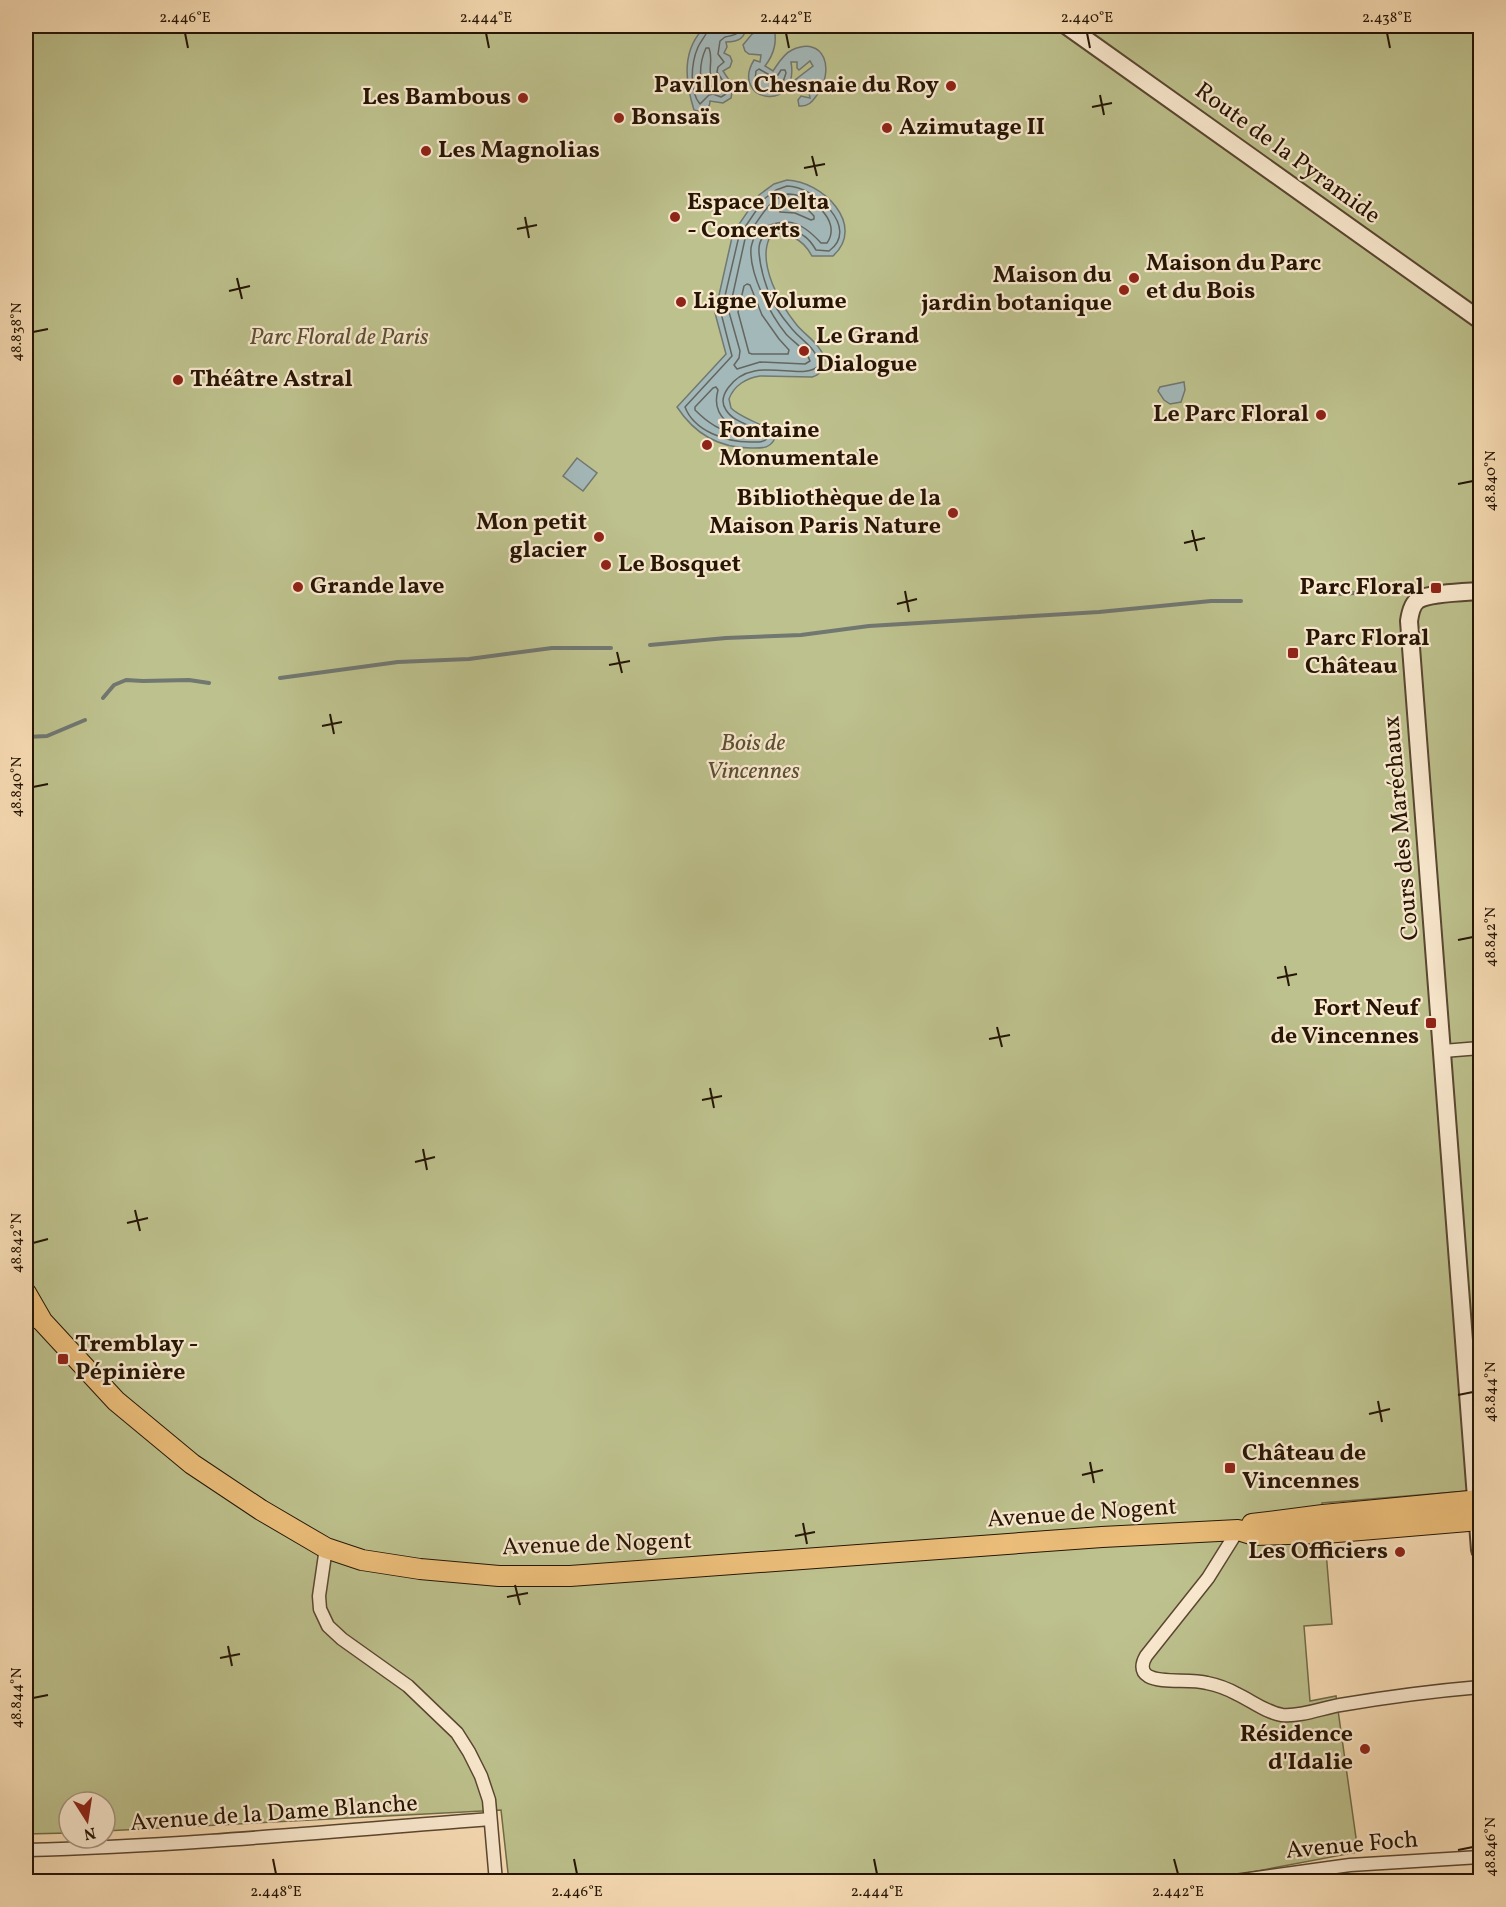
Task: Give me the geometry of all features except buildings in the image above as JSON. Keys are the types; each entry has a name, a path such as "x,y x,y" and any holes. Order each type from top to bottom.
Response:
{"main road":[{"name":"Avenue de Nogent","path":"26,1293 42,1322"},
{"name":"Avenue de Nogent","path":"26,1310 42,1322 116,1401 192,1464 267,1514 326,1548 362,1560 420,1569 499,1576 570,1576 1102,1537 1238,1530 1254,1534 1325,1533 1479,1520"},
{"name":"Avenue de Nogent","path":"1238,1530 1262,1522 1478,1497"}],"street":[{"name":"Route de la Pyramide","path":"1067,26 1480,320"},
{"name":"Cours des Maréchaux","path":"1480,591 1426,596 1415,603 1409,621 1478,1497 1480,1550"},
{"path":"1443,1051 1480,1048"},
{"path":"1238,1530 1208,1578 1146,1656 1142,1663 1144,1671 1149,1676 1191,1679 1208,1683 1282,1715 1300,1714 1408,1693 1480,1687"},
{"path":"326,1548 319,1596 320,1609 328,1626 342,1639 408,1686 457,1733 482,1776 489,1800 496,1881"},
{"name":"Avenue de la Dame Blanche","path":"26,1850 298,1835 490,1819"},
{"name":"Avenue Foch","path":"1228,1881 1350,1865 1480,1857"}],"green space":[{"name":"Bois de Vincennes","path":"26,26 1480,26 1480,1490 1322,1503 1332,1624 1304,1626 1310,1701 1336,1696 1358,1852 1199,1882 509,1882 501,1810 117,1830 117,1790 57,1790 57,1833 26,1834"}],"water":[{"path":"706,26 746,26 746,30 740,39 726,42 727,47 724,53 730,56 732,61 730,67 723,71 733,86 731,98 723,103 710,101 707,108 697,111 694,110 691,99 687,66 692,45"},
{"path":"774,26 774,47 765,66 773,71 786,54 803,47 812,47 824,58 826,66 822,85 815,98 807,105 799,106 798,100 801,96 810,98 809,93 812,86 810,84 799,92 793,86 795,80 813,66 810,61 799,70 797,62 791,62 791,79 786,90 777,95 766,96 757,93 750,85 749,74 754,60 760,62 761,55 749,54 743,45 752,34"},
{"path":"787,180 800,182 826,196 843,219 845,231 842,244 833,256 812,256 799,241 782,235 769,239 766,249 768,272 783,306 822,352 824,365 817,375 812,377 760,376 750,378 738,386 729,399 731,408 768,429 775,438 771,444 762,448 728,445 699,431 677,407 726,354 715,313 733,233 759,195 774,184"},
{"path":"1184,382 1185,390 1181,402 1170,404 1158,391 1160,387"},
{"path":"577,458 597,473 583,491 563,476"}],"waterway":[{"path":"1333,594 1357,593"},
{"path":"650,645 726,638 801,635 869,626 1099,612 1211,601 1241,601"},
{"path":"280,678 398,662 469,659 552,648 611,648"},
{"path":"103,698 114,685 126,680 189,680 209,683"},
{"path":"26,737 47,736 85,720"}],"place":[{"name":"Pavillon Chesnaie du Roy","path":"951,86"},
{"name":"Les Bambous","path":"523,98"},
{"name":"Bonsaïs","path":"619,118"},
{"name":"Azimutage II","path":"887,128"},
{"name":"Les Magnolias","path":"426,151"},
{"name":"Espace Delta - Concerts","path":"675,217"},
{"name":"Maison du Parc et du Bois","path":"1134,278"},
{"name":"Maison du jardin botanique","path":"1124,290"},
{"name":"Ligne Volume","path":"681,302"},
{"name":"Le Grand Dialogue","path":"804,351"},
{"name":"Théâtre Astral","path":"178,380"},
{"name":"Le Parc Floral","path":"1321,415"},
{"name":"Fontaine Monumentale","path":"707,445"},
{"name":"Bibliothèque de la Maison Paris Nature","path":"953,513"},
{"name":"Mon petit glacier","path":"599,537"},
{"name":"Le Bosquet","path":"606,565"},
{"name":"Grande lave","path":"298,587"},
{"name":"Parc Floral","path":"1436,588"},
{"name":"Parc Floral Château","path":"1293,653"},
{"name":"Fort Neuf de Vincennes","path":"1431,1023"},
{"name":"Tremblay - Pépinière","path":"63,1359"},
{"name":"Château de Vincennes","path":"1230,1468"},
{"name":"Les Officiers","path":"1400,1552"},
{"name":"Résidence d'Idalie","path":"1365,1749"}],"park label":[{"name":"Parc Floral de Paris","path":"339,338"}]}
